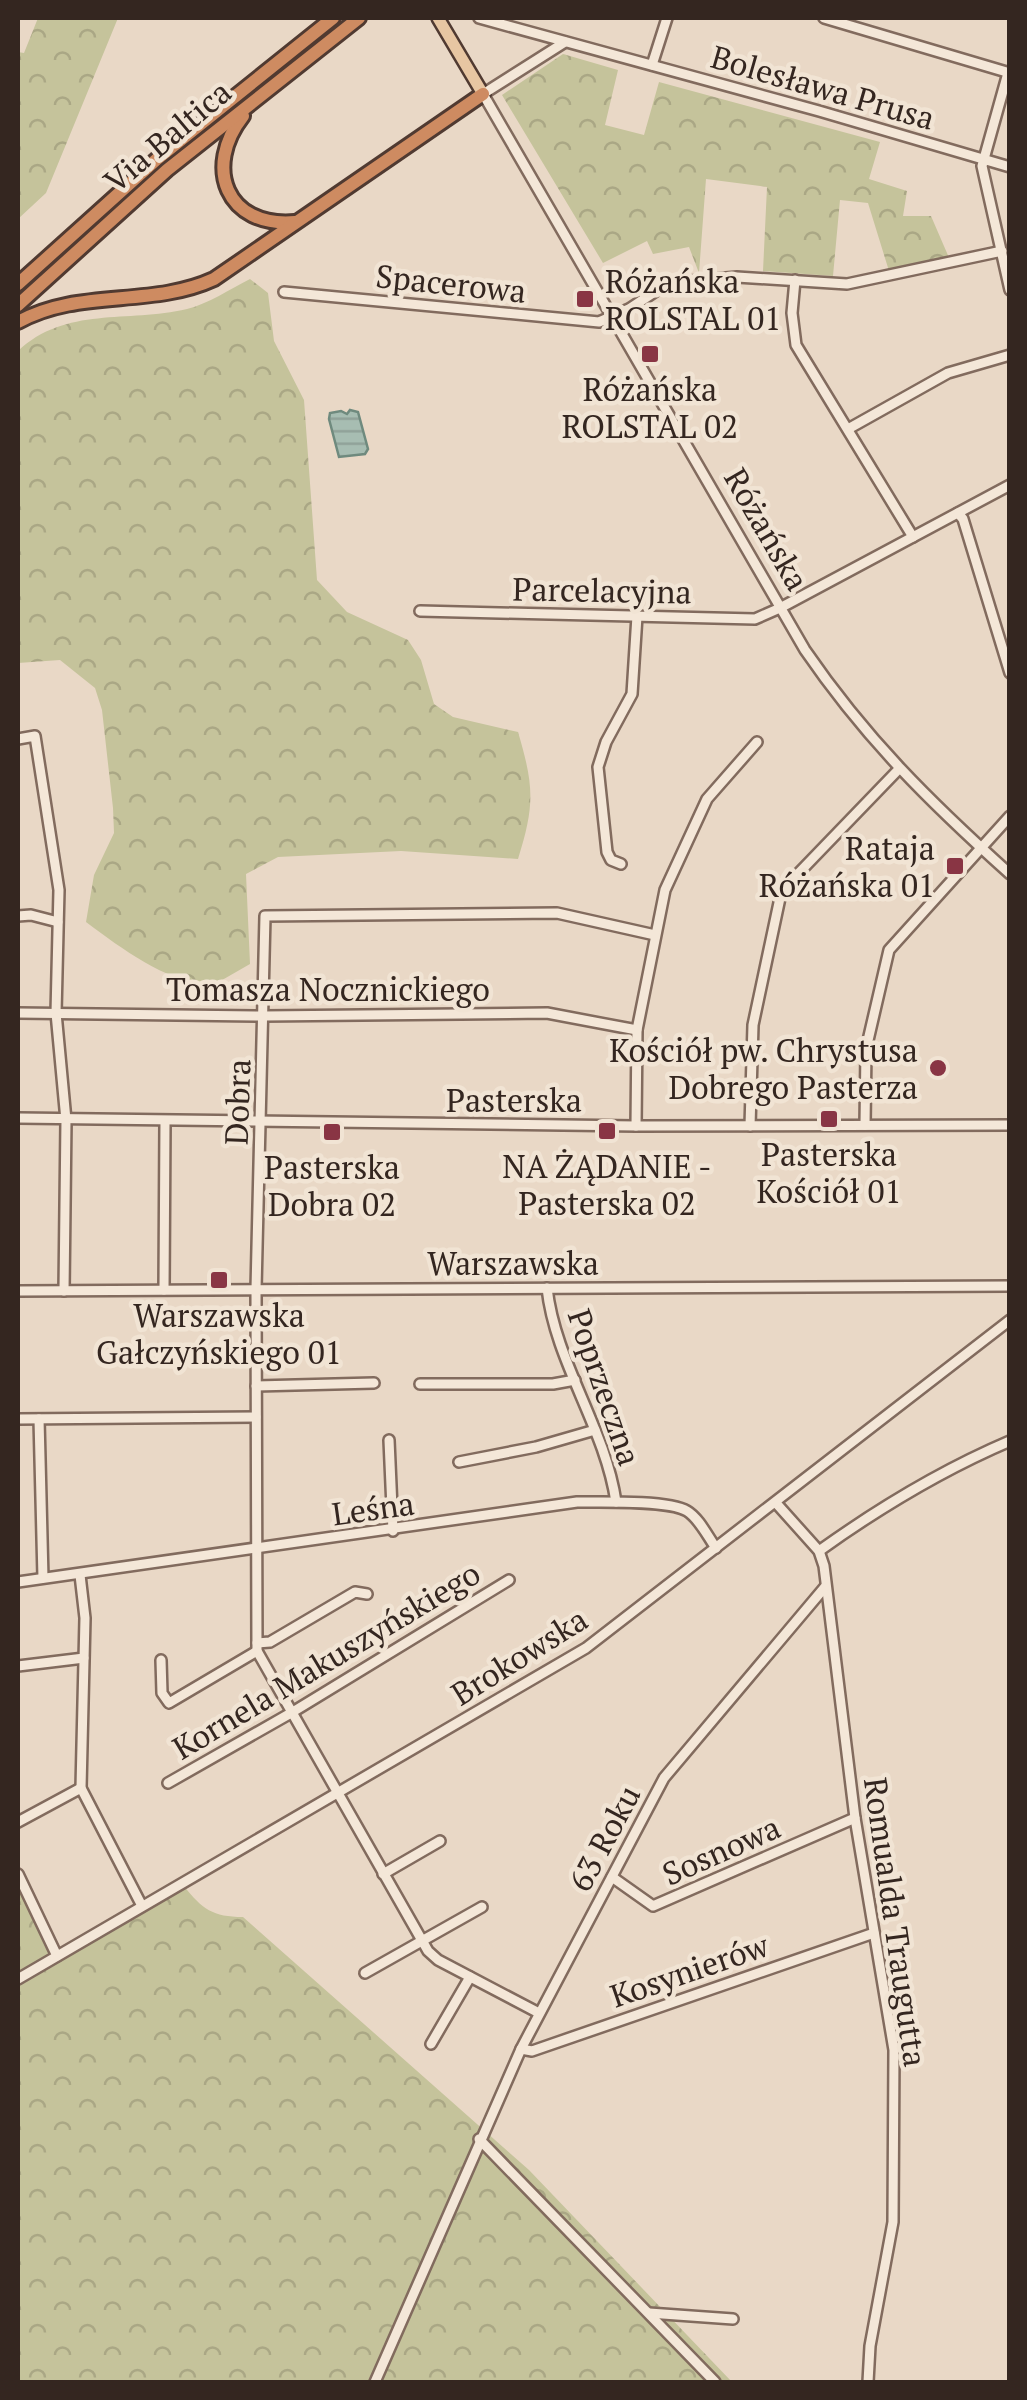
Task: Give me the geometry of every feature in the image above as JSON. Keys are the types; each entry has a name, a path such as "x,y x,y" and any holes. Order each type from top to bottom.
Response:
{"highway":[{"name":"Via Baltica","path":"18,284 157,159 333,18"},
{"name":"Via Baltica","path":"18,305 132,200 359,18"},
{"path":"18,322 42,310 75,302 152,297 187,290 237,266 483,94"},
{"path":"258,96 228,138 221,164 223,179 232,197 250,212 264,220 297,222"}],"main road":[{"name":"Różańska","path":"438,18 483,94"}],"street":[{"name":"Bolesława Prusa","path":"479,18 1010,167"},
{"path":"652,66 667,18"},
{"path":"824,18 1009,73 982,158 1010,290"},
{"path":"483,94 565,42"},
{"name":"Różańska","path":"483,94 826,681 898,770 1010,874"},
{"path":"612,318 659,289 691,281 738,277 847,284 1002,251"},
{"path":"795,280 792,312 796,346 913,536"},
{"name":"Spacerowa","path":"284,292 590,322 612,318"},
{"path":"848,429 948,373 1010,355"},
{"name":"Parcelacyjna","path":"420,612 755,619 1010,485"},
{"path":"958,512 1010,672"},
{"path":"621,864 611,860 606,852 598,767 606,742 632,694 637,616"},
{"path":"18,738 35,736 57,876 56,1012 66,1120 64,1290"},
{"path":"636,1126 637,1030 669,879 707,799 757,742"},
{"path":"750,1126 753,1024 780,898 790,881 898,770"},
{"path":"865,1125 866,1049 889,950 1010,816"},
{"name":"Dobra","path":"257,1647 256,1289 265,916 557,913 655,935"},
{"path":"18,916 58,922"},
{"name":"Tomasza Nocznickiego","path":"18,1012 264,1016 547,1013 637,1030"},
{"name":"Pasterska","path":"18,1118 636,1126 1010,1125"},
{"path":"164,1290 165,1121"},
{"name":"Warszawska","path":"18,1291 1010,1286"},
{"name":"Poprzeczna","path":"547,1288 550,1314 595,1430 616,1502"},
{"name":"Brokowska","path":"18,1979 586,1648 1010,1320"},
{"path":"420,1384 553,1384 575,1380"},
{"path":"256,1386 374,1383"},
{"path":"18,1419 256,1417"},
{"path":"38,1419 43,1578"},
{"path":"459,1462 536,1447 595,1430"},
{"path":"390,1440 393,1531"},
{"path":"819,1551 885,1506 970,1458 1010,1441"},
{"name":"Leśna","path":"18,1582 578,1502 681,1508 691,1513 716,1548"},
{"path":"776,1503 819,1551 825,1588"},
{"path":"80,1575 85,1618 81,1788 142,1906"},
{"name":"Kornela Makuszyńskiego","path":"168,1783 510,1580"},
{"name":"Romualda Traugutta","path":"825,1588 855,1818 894,2050 893,2222 870,2346 868,2382"},
{"name":"63 Roku","path":"374,2382 538,2013 664,1778 825,1588"},
{"path":"161,1660 162,1692 169,1703 355,1592 367,1594"},
{"path":"257,1647 336,1794 422,1941 438,1960 538,2013"},
{"path":"18,1666 84,1658"},
{"path":"18,1822 81,1788"},
{"name":"Sosnowa","path":"612,1877 653,1906 855,1818"},
{"path":"383,1874 440,1841"},
{"path":"18,1874 57,1956"},
{"path":"364,1973 482,1907"},
{"name":"Kosynierów","path":"521,2049 532,2052 874,1933"},
{"path":"431,2044 470,1977"},
{"path":"479,2140 715,2382"},
{"path":"649,2313 733,2318"}],"green space":[{"path":"38,18 118,18 46,193 18,219 18,52 24,53"},
{"path":"563,54 618,70 605,125 644,135 659,82 880,142 869,179 907,191 903,216 931,216 950,260 889,271 868,203 840,200 833,276 763,271 767,187 706,179 699,273 689,247 653,254 647,241 603,263 502,95"},
{"path":"250,279 268,293 274,341 304,400 317,580 347,612 408,640 421,660 434,704 453,717 518,732 530,782 530,809 518,859 401,851 278,857 246,874 250,964 210,987 160,970 86,922 94,875 114,833 102,710 95,688 60,660 18,663 18,351 56,327 98,318 187,309"},
{"path":"18,1886 52,1956 184,1886 209,1910 243,1917 529,2170 732,2382 18,2382"}],"shaded area":[{"path":"350,410 358,412 368,449 365,454 339,457 330,413 347,414"}],"place":[{"name":"Różańska ROLSTAL 01","path":"585,299"},
{"name":"Różańska ROLSTAL 02","path":"650,354"},
{"name":"Rataja Różańska 01","path":"955,866"},
{"name":"Kościół pw. Chrystusa Dobrego Pasterza","path":"938,1068"},
{"name":"Pasterska Kościół 01","path":"829,1119"},
{"name":"NA ŻĄDANIE - Pasterska 02","path":"607,1131"},
{"name":"Pasterska Dobra 02","path":"332,1132"},
{"name":"Warszawska Gałczyńskiego 01","path":"219,1280"}]}
